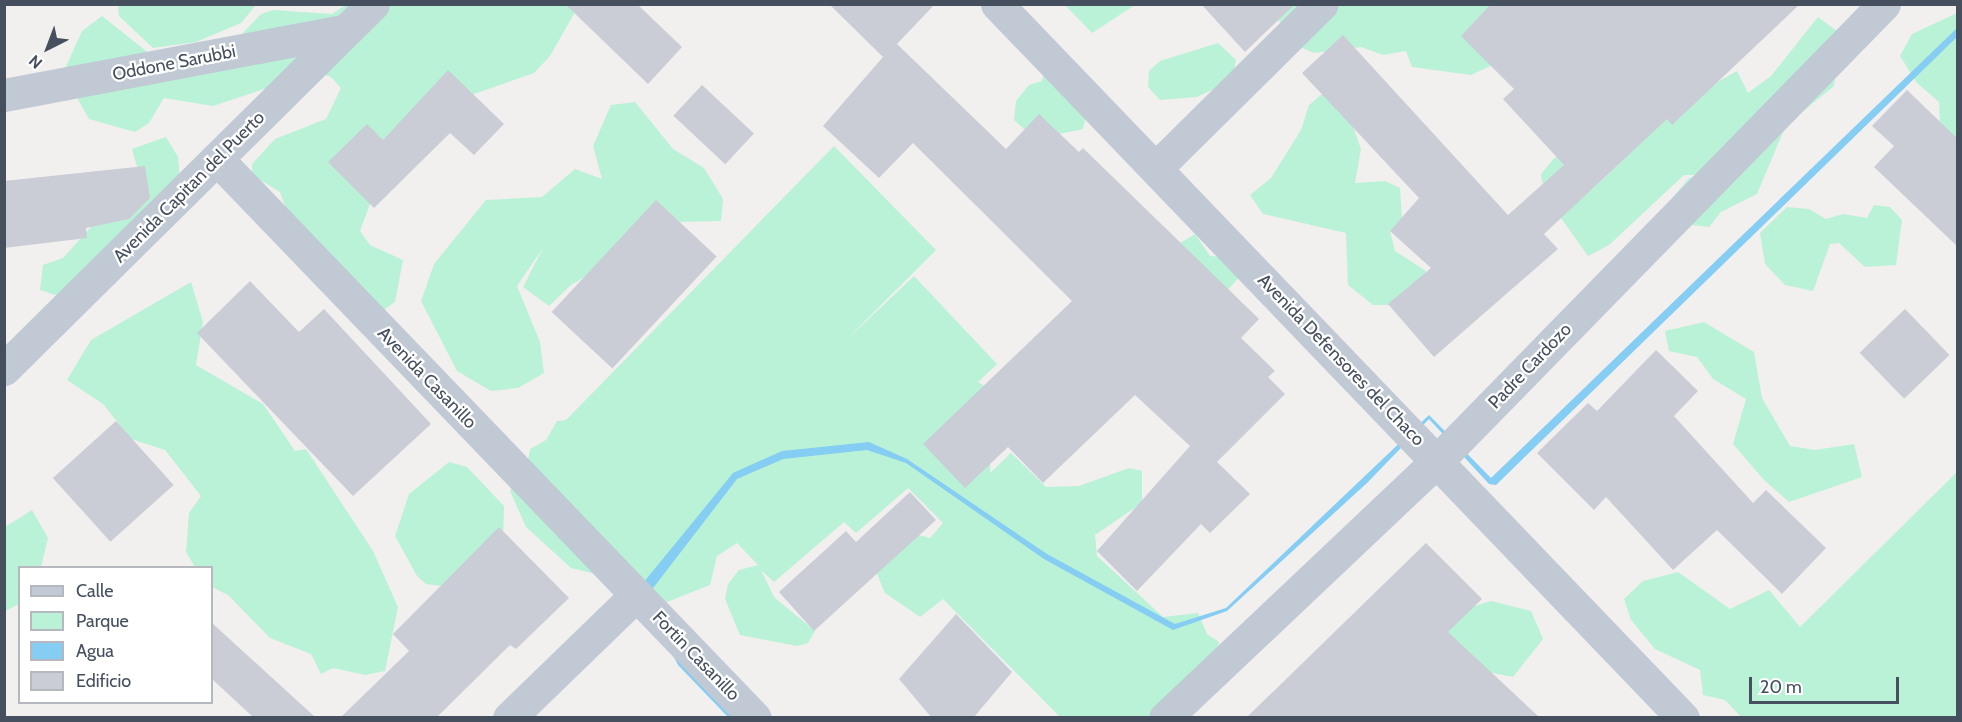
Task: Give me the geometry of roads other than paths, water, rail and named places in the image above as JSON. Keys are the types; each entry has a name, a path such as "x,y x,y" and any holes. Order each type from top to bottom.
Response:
{"street":[{"name":"Avenida Capitan del Puerto","path":"4,369 218,159 343,31 373,4"},
{"name":"Avenida Defensores del Chaco","path":"997,4 1683,717"},
{"path":"1156,168 1322,4"},
{"name":"Padre Cardozo","path":"1165,717 1437,461 1884,4"},
{"name":"Oddone Sarubbi","path":"4,95 343,31"},
{"name":"Avenida Casanillo","path":"218,159 636,595"},
{"path":"509,717 636,595"},
{"name":"Fortin Casanillo","path":"636,595 755,717"}],"water":[{"path":"1957,28 1957,37 1496,485 1489,484 1429,419 1367,483 1227,611 1173,630 1044,559 906,463 867,450 783,459 737,479 650,592 739,717 728,717 678,665 639,588 733,473 782,451 869,442 907,459 1047,554 1175,624 1226,608 1429,415 1491,478"}]}
